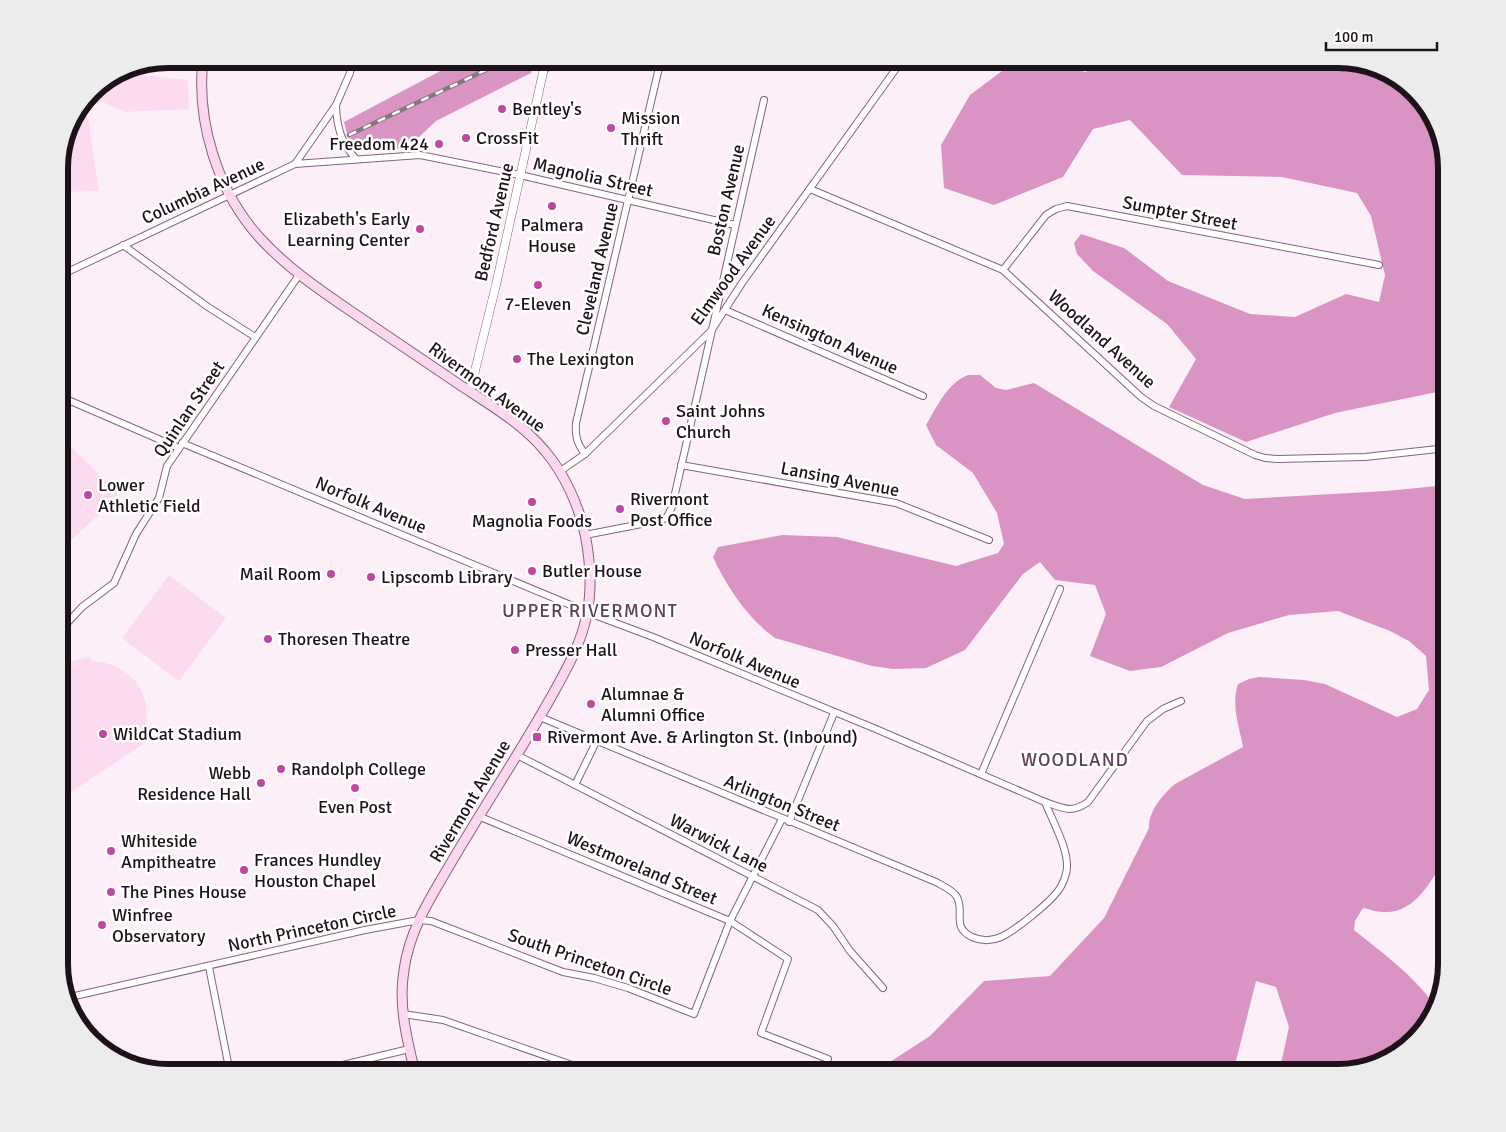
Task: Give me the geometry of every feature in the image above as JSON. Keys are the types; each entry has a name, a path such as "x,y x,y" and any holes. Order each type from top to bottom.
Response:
{"main road":[{"name":"Rivermont Avenue","path":"203,68 202,87 206,129 219,170 230,194 246,221 258,236 299,276 470,391 517,425 537,443 545,451 559,472 575,503 585,534 589,577 587,612 576,650 540,717 478,816 418,920 404,969 402,990 403,1014 413,1064"}],"street":[{"name":"Elmwood Avenue","path":"559,472 585,454 711,331 742,283 897,67"},
{"path":"295,164 336,105 351,68"},
{"name":"Cleveland Avenue","path":"585,454 577,443 575,435 576,423 659,68"},
{"name":"Bedford Avenue","path":"470,391 544,70"},
{"name":"Boston Avenue","path":"585,534 654,522 667,517 672,507 764,100"},
{"path":"336,105 336,119 340,135 356,159"},
{"name":"Magnolia Street","path":"295,164 420,155 520,175 735,225"},
{"name":"Columbia Avenue","path":"68,272 295,164"},
{"name":"Woodland Avenue","path":"810,189 1004,270 1141,397 1154,406 1256,455 1277,459 1366,457 1438,449"},
{"name":"Sumpter Street","path":"1004,270 1046,215 1056,209 1067,206 1379,265"},
{"path":"123,245 208,307 255,338"},
{"name":"Quinlan Street","path":"68,622 82,607 114,583 136,534 159,498 167,466 299,276"},
{"name":"Kensington Avenue","path":"725,310 923,396"},
{"name":"Norfolk Avenue","path":"68,400 587,612 653,637 1067,810 1076,809 1088,802 1147,721 1163,709 1181,702"},
{"name":"Lansing Avenue","path":"681,465 896,503 989,540"},
{"path":"981,774 1060,589"},
{"path":"730,921 786,820 834,713"},
{"name":"Arlington Street","path":"540,717 949,889 957,898 961,928 966,934 983,941 1001,937 1041,908 1058,891 1062,883 1067,867 1065,854 1045,802"},
{"path":"575,785 596,742"},
{"name":"Warwick Lane","path":"517,754 818,910 834,926 850,951 883,988"},
{"name":"Westmoreland Street","path":"478,816 730,921 788,959 762,1033 828,1059"},
{"name":"North Princeton Circle","path":"73,997 365,930 418,920"},
{"name":"South Princeton Circle","path":"418,920 431,921 563,972 594,978 628,988 694,1014 730,921"},
{"path":"209,967 228,1064"},
{"path":"403,1014 443,1020 569,1064"},
{"path":"347,1064 409,1049"}],"shaded area":[{"path":"1007,67 1061,67 1086,72 1092,67 1339,67 1358,69 1371,73 1394,84 1414,101 1422,112 1431,129 1438,154 1438,391 1335,413 1246,442 1169,407 1196,359 1167,324 1093,271 1077,254 1074,243 1081,234 1124,248 1168,281 1250,314 1295,317 1346,294 1379,302 1385,275 1371,216 1357,193 1282,177 1182,175 1130,120 1093,129 1063,177 994,205 944,188 941,145 970,95"},
{"path":"446,68 533,68 531,73 436,121 418,138 413,148 365,151 350,145 344,122"},
{"path":"133,74 188,80 189,109 124,112 103,102 89,106 101,92 117,81"},
{"path":"86,109 99,191 68,192 68,154 75,129"},
{"path":"968,375 980,375 996,388 1006,390 1034,383 1203,485 1245,499 1386,491 1438,486 1438,870 1421,894 1405,907 1395,911 1380,912 1363,908 1355,921 1354,930 1418,984 1431,1002 1414,1031 1394,1048 1371,1059 1352,1064 1281,1064 1289,1027 1276,987 1256,981 1235,1064 903,1064 890,1062 930,1036 984,981 1050,976 1104,918 1149,828 1151,816 1161,798 1175,784 1243,747 1235,708 1238,684 1259,677 1304,680 1325,684 1397,717 1417,709 1429,690 1426,656 1409,641 1390,631 1338,611 1289,615 1228,633 1161,667 1130,671 1090,656 1106,614 1095,585 1055,580 1040,562 1023,574 965,650 926,668 893,669 872,666 775,638 765,631 731,591 713,557 718,547 782,535 837,537 956,566 998,553 1004,544 997,513 973,473 936,445 926,425 948,390"},
{"name":"Lower Athletic Field","path":"68,444 117,492 117,498 68,543"},
{"path":"169,575 226,618 179,681 122,638"},
{"name":"WildCat Stadium","path":"90,657 92,661 110,664 118,668 138,684 146,706 148,741 68,794 68,663"}],"railway":[{"path":"349,135 491,68"}],"place":[{"name":"Bentley's","path":"502,109"},
{"name":"Mission Thrift","path":"611,128"},
{"name":"CrossFit","path":"466,138"},
{"name":"Freedom 424","path":"439,144"},
{"name":"Palmera House","path":"552,206"},
{"name":"Elizabeth's Early Learning Center","path":"420,229"},
{"name":"7-Eleven","path":"538,285"},
{"name":"The Lexington","path":"517,359"},
{"name":"Saint Johns Church","path":"666,421"},
{"name":"Lower Athletic Field","path":"88,495"},
{"name":"Magnolia Foods","path":"532,502"},
{"name":"Rivermont Post Office","path":"620,509"},
{"name":"Butler House","path":"532,571"},
{"name":"Mail Room","path":"331,574"},
{"name":"Lipscomb Library","path":"371,577"},
{"name":"Thoresen Theatre","path":"268,639"},
{"name":"Presser Hall","path":"515,650"},
{"name":"Alumnae & Alumni Office","path":"591,704"},
{"name":"WildCat Stadium","path":"103,734"},
{"name":"Rivermont Ave. & Arlington St. (Inbound)","path":"537,737"},
{"name":"Randolph College","path":"281,769"},
{"name":"Webb Residence Hall","path":"261,783"},
{"name":"Even Post","path":"355,788"},
{"name":"Whiteside Ampitheatre","path":"111,851"},
{"name":"Frances Hundley Houston Chapel","path":"244,870"},
{"name":"The Pines House","path":"111,892"},
{"name":"Winfree Observatory","path":"102,925"}],"district":[{"name":"UPPER RIVERMONT","path":"590,611"},
{"name":"WOODLAND","path":"1075,760"}]}
